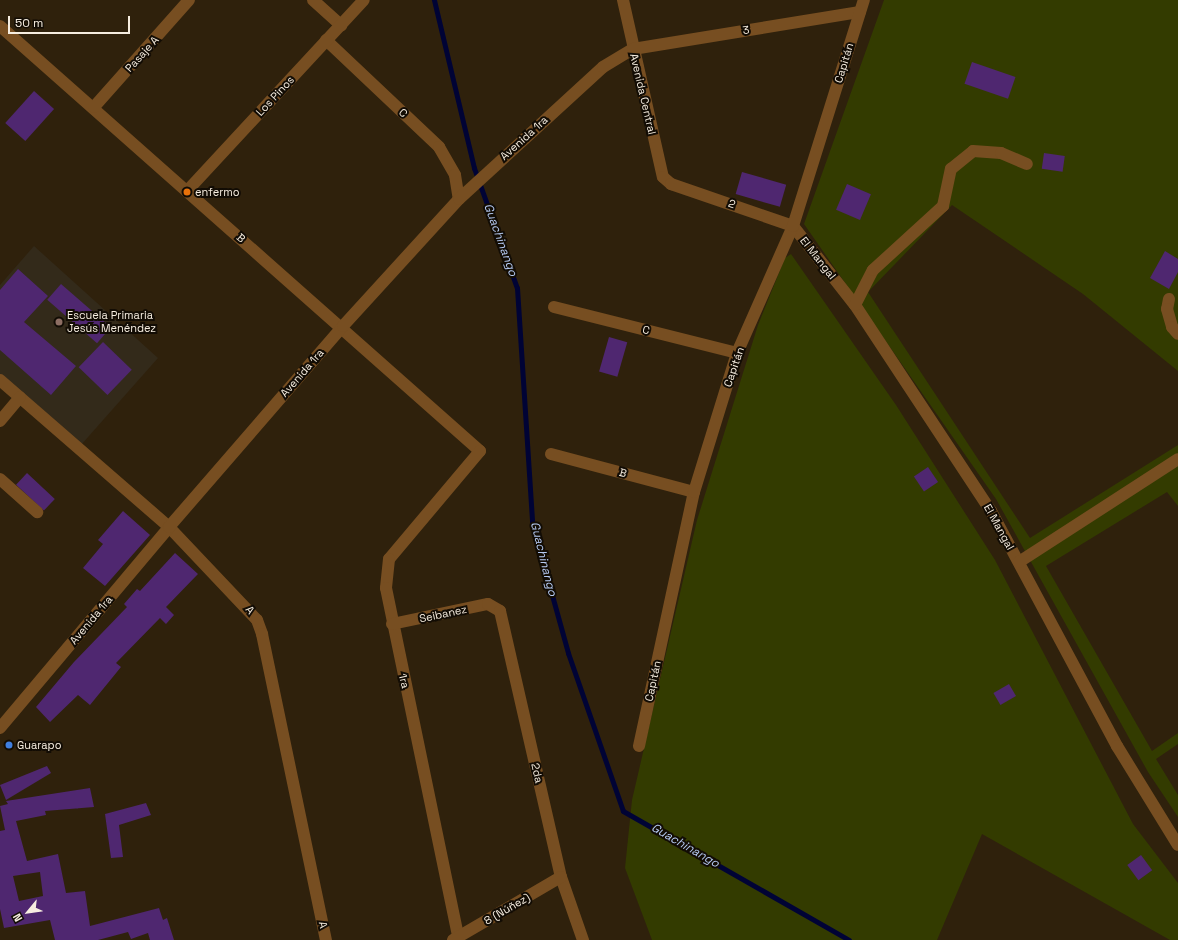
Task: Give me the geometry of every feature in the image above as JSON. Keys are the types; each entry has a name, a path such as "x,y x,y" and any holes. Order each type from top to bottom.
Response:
{"street":[{"name":"Pasaje A","path":"94,107 189,0"},
{"path":"313,0 341,25"},
{"name":"Los Pinos","path":"187,191 364,0"},
{"name":"Avenida Central","path":"623,0 663,177 671,184"},
{"name":"Capitán","path":"639,746 694,492 737,353 793,226 864,0"},
{"name":"3","path":"633,49 860,12"},
{"name":"B","path":"0,26 343,326 480,452"},
{"name":"C","path":"326,40 439,147 455,175 459,199"},
{"name":"Avenida 1ra","path":"0,728 168,527 343,326 468,188 603,67 633,49"},
{"path":"855,305 873,270 944,206 951,169 973,151 1001,153 1027,164"},
{"name":"2","path":"671,184 793,226"},
{"name":"El Mangal","path":"793,226 855,305 951,446 1019,562 1117,746 1178,845"},
{"path":"1169,299 1167,309 1178,334"},
{"name":"C","path":"554,306 737,353"},
{"name":"A","path":"0,380 168,527 246,605 262,634 326,940"},
{"path":"0,421 20,397"},
{"name":"1ra","path":"457,939 392,624 386,588 389,559 480,452"},
{"name":"B","path":"551,454 694,492"},
{"path":"1019,562 1178,459"},
{"path":"0,479 37,512"},
{"name":"Seibanez","path":"392,624 488,604 495,606"},
{"name":"2da","path":"495,606 500,611 561,878 583,940"},
{"name":"8 (Núñez)","path":"457,939 561,878"}],"shaded area":[{"name":"Escuela Primaria Jesús Menéndez","path":"34,246 158,358 81,445 0,375 0,285"}],"green space":[{"path":"884,0 1178,0 1178,371 1083,294 952,205 868,292 1030,538 1178,445 1178,506 1167,492 1046,566 1152,751 1178,733 1178,744 1156,759 1178,795 1178,817 1148,772 996,499 804,224"},
{"path":"791,254 896,405 995,560 1133,824 1178,883 1178,940 1170,940 982,834 937,940 652,940 625,868 632,800 697,520 758,325 785,258"}],"building":[{"path":"972,62 1015,77 1008,99 965,84"},
{"path":"34,91 54,109 25,141 5,123"},
{"path":"1044,153 1065,156 1063,172 1042,169"},
{"path":"742,172 786,185 780,207 736,194"},
{"path":"847,184 871,194 860,220 836,210"},
{"path":"1165,251 1178,259 1178,272 1169,289 1150,278"},
{"path":"18,269 48,296 24,322 76,366 51,395 0,350 0,290"},
{"path":"61,284 111,327 97,343 47,300"},
{"path":"609,337 627,342 617,377 599,372"},
{"path":"103,342 132,370 107,395 79,367"},
{"path":"928,467 938,482 924,491 914,477"},
{"path":"27,473 55,499 44,511 16,485"},
{"path":"123,511 150,535 105,586 83,568 103,544 98,540"},
{"path":"175,553 198,574 166,607 174,615 166,624 160,618 116,663 121,667 90,705 78,695 50,722 36,707 74,662 127,607 124,604 137,589 140,591"},
{"path":"1009,684 1016,696 1000,705 993,693"},
{"path":"47,766 51,773 6,800 0,785"},
{"path":"90,788 94,807 45,811 46,815 16,821 27,861 58,854 66,893 85,891 90,926 159,908 163,920 167,918 174,940 150,940 148,933 131,939 128,932 98,940 55,940 50,920 4,928 0,909 0,831 5,830 0,806 8,804 6,801","holes":["40,872 43,896 19,901 13,876"]},
{"path":"146,803 151,815 119,825 123,857 111,858 105,814"},
{"path":"1141,855 1152,870 1138,880 1127,865"}],"waterway":[{"name":"Guachinango","path":"434,0 474,168 517,288 532,523 568,653 623,811 849,940"}],"place":[{"name":"enfermo","path":"187,192"},
{"name":"Escuela Primaria Jesús Menéndez","path":"59,322"},
{"name":"Guarapo","path":"9,745"}]}
